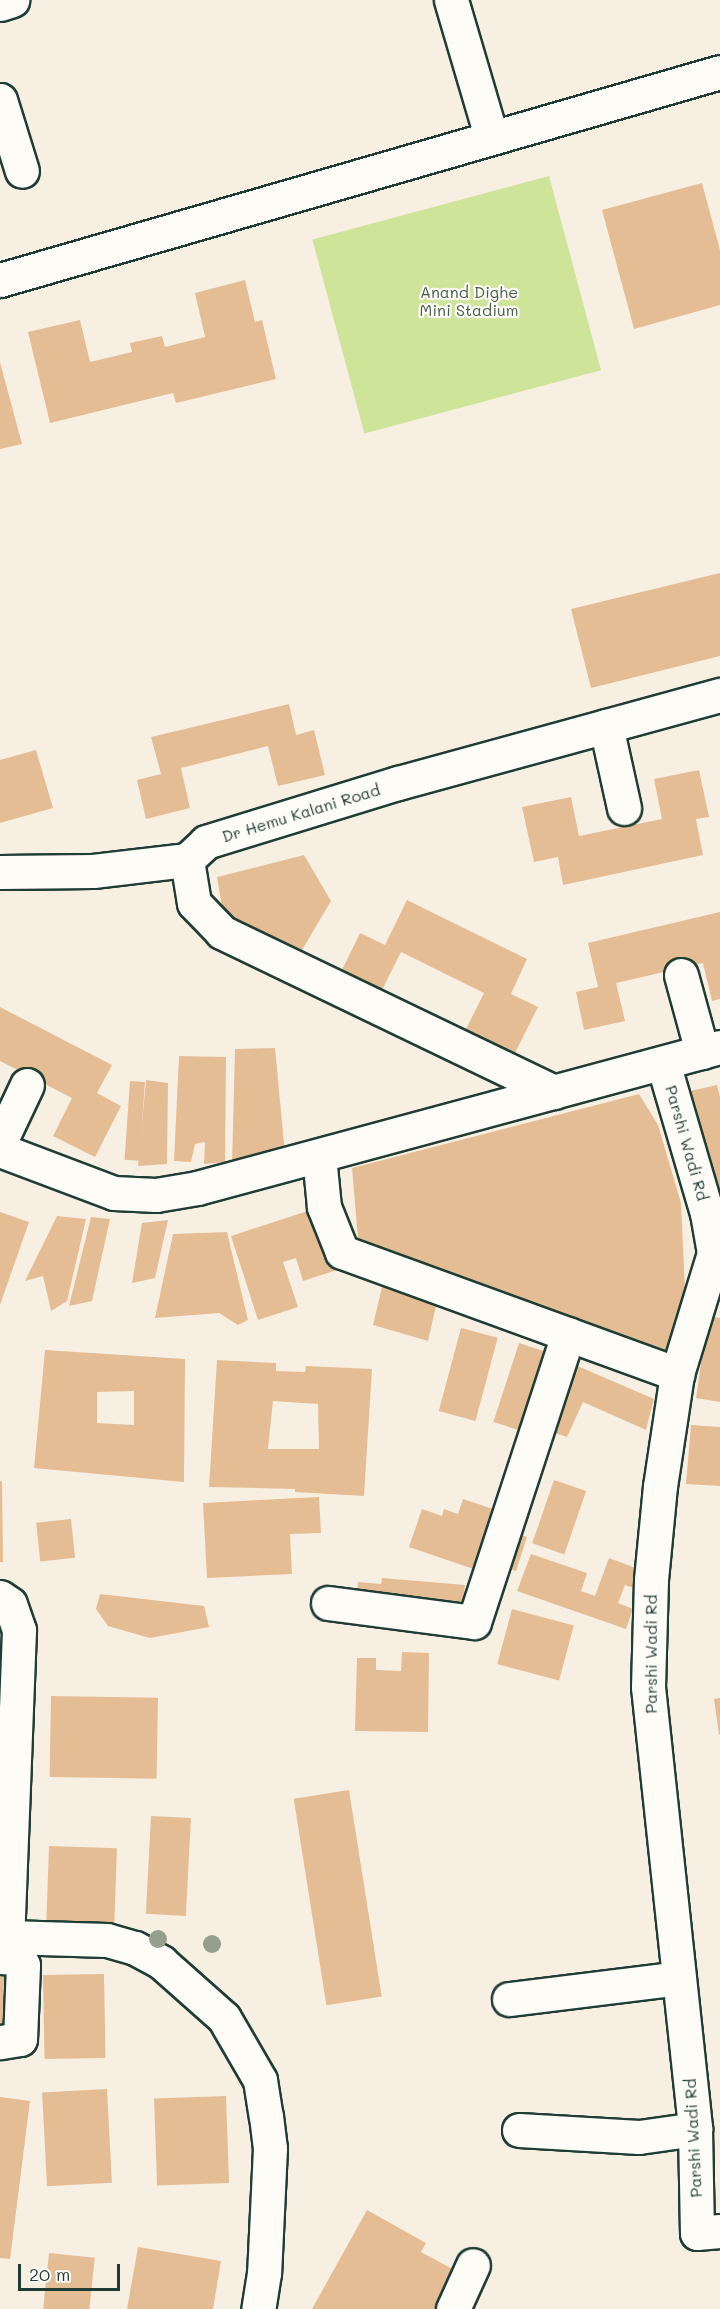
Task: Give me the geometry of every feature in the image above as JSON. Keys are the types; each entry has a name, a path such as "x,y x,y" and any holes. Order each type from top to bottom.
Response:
{"street":[{"path":"0,4 12,0"},
{"path":"451,0 491,136"},
{"path":"0,280 491,136 720,72"},
{"path":"0,100 22,171"},
{"name":"Dr Hemu Kalani Road","path":"187,860 206,842 720,695"},
{"path":"606,726 624,807"},
{"path":"0,872 93,871 187,860 194,903 222,932 554,1092"},
{"path":"0,1150 114,1193 156,1195 197,1188 711,1050 681,975"},
{"name":"Parshi Wadi Rd","path":"663,1063 717,1255 677,1374 654,1545 648,1687 695,2129 697,2233 720,2231"},
{"path":"0,1142 27,1084"},
{"path":"319,1156 324,1207 342,1252 677,1374"},
{"path":"328,1603 474,1622 568,1334"},
{"path":"0,1597 10,1604 19,1630 2,1944"},
{"path":"0,1631 0,1665"},
{"path":"2,1944 107,1940 135,1948 161,1962 224,2018 260,2080 267,2116 269,2160 264,2273 258,2309"},
{"path":"0,2042 20,2039 23,1965 2,1944"},
{"path":"509,1999 679,1978"},
{"path":"519,2130 639,2137 695,2129"},
{"path":"453,2309 473,2265"}],"green space":[{"name":"Anand Dighe Mini Stadium","path":"549,176 601,370 364,434 312,239"}],"building":[{"path":"702,183 720,250 720,305 634,329 602,210"},
{"path":"245,280 255,322 262,320 276,379 176,403 173,393 50,423 28,332 80,320 90,362 132,352 130,343 162,336 165,347 205,337 195,293"},
{"path":"0,362 22,444 0,449"},
{"path":"720,573 720,656 591,688 571,609"},
{"path":"289,704 296,735 314,730 325,775 278,786 268,746 181,768 190,808 146,819 137,780 161,774 151,737"},
{"path":"36,750 53,808 0,823 0,760"},
{"path":"699,770 709,817 696,819 703,855 563,885 558,857 534,862 522,807 571,797 579,836 662,819 654,779"},
{"path":"304,855 331,901 302,950 223,913 217,877"},
{"path":"407,900 527,959 511,994 538,1007 513,1057 464,1033 484,993 401,952 381,992 341,972 360,933 385,945"},
{"path":"720,912 720,999 712,1001 703,963 616,983 625,1021 584,1030 576,992 598,987 588,943"},
{"path":"0,1007 112,1065 97,1093 121,1106 95,1157 53,1136 72,1098 0,1061"},
{"path":"275,1048 285,1154 232,1164 235,1049"},
{"path":"179,1056 226,1057 225,1162 204,1164 205,1142 195,1144 191,1162 174,1161"},
{"path":"146,1080 168,1083 167,1164 138,1166"},
{"path":"130,1081 145,1082 139,1161 124,1160"},
{"path":"717,1085 720,1097 720,1228 681,1093"},
{"path":"639,1094 658,1125 681,1203 685,1289 666,1353 358,1238 352,1168"},
{"path":"320,1207 340,1269 303,1281 296,1258 283,1262 298,1307 258,1320 231,1236"},
{"path":"0,1212 29,1222 0,1305"},
{"path":"57,1216 86,1219 67,1301 51,1311 43,1276 25,1281"},
{"path":"91,1217 110,1219 92,1301 69,1306"},
{"path":"168,1220 155,1278 132,1283 142,1223"},
{"path":"227,1232 248,1320 238,1325 219,1313 155,1318 173,1234"},
{"path":"385,1274 439,1293 428,1341 373,1325"},
{"path":"708,1316 720,1318 720,1402 696,1398"},
{"path":"461,1328 498,1338 475,1421 439,1411"},
{"path":"519,1343 556,1355 530,1434 493,1422"},
{"path":"45,1350 185,1359 184,1482 34,1468","holes":["134,1391 134,1425 97,1423 97,1392"]},
{"path":"217,1360 276,1363 276,1371 305,1372 306,1366 372,1369 364,1496 295,1492 295,1489 209,1487","holes":["273,1401 318,1404 319,1449 268,1449"]},
{"path":"566,1361 654,1399 646,1430 583,1402 567,1437 542,1429"},
{"path":"691,1425 720,1427 720,1486 686,1484"},
{"path":"554,1480 586,1491 564,1554 532,1543"},
{"path":"0,1481 2,1481 3,1562 0,1562"},
{"path":"319,1497 321,1533 290,1534 292,1574 207,1578 203,1503"},
{"path":"463,1499 508,1514 503,1529 527,1537 516,1571 492,1563 488,1574 409,1547 422,1509 442,1516 444,1509 458,1514"},
{"path":"71,1519 75,1558 40,1561 36,1523"},
{"path":"531,1554 587,1573 581,1591 595,1596 609,1558 641,1570 634,1588 625,1585 618,1603 633,1609 626,1629 517,1591"},
{"path":"382,1578 465,1585 464,1591 493,1594 491,1620 355,1616 358,1582 381,1584"},
{"path":"100,1594 204,1606 209,1627 150,1638 108,1626 96,1609"},
{"path":"512,1609 574,1626 559,1681 497,1664"},
{"path":"402,1652 429,1653 428,1732 355,1731 357,1658 376,1658 376,1670 401,1671"},
{"path":"51,1696 158,1698 157,1779 50,1777"},
{"path":"720,1698 720,1735 719,1735 714,1699"},
{"path":"349,1790 382,1996 326,2005 294,1799"},
{"path":"151,1816 191,1818 186,1916 146,1914"},
{"path":"49,1846 117,1848 114,1931 46,1929"},
{"path":"0,1962 18,1962 18,2032 0,2032"},
{"path":"104,1974 105,2058 44,2059 43,1975"},
{"path":"107,2089 112,2183 47,2186 42,2092"},
{"path":"226,2096 229,2183 157,2185 154,2099"},
{"path":"0,2097 30,2101 10,2259 0,2258"},
{"path":"367,2210 426,2243 421,2252 458,2272 438,2309 312,2309"},
{"path":"138,2247 221,2261 213,2309 127,2309"},
{"path":"49,2253 95,2258 89,2309 43,2309"}]}
